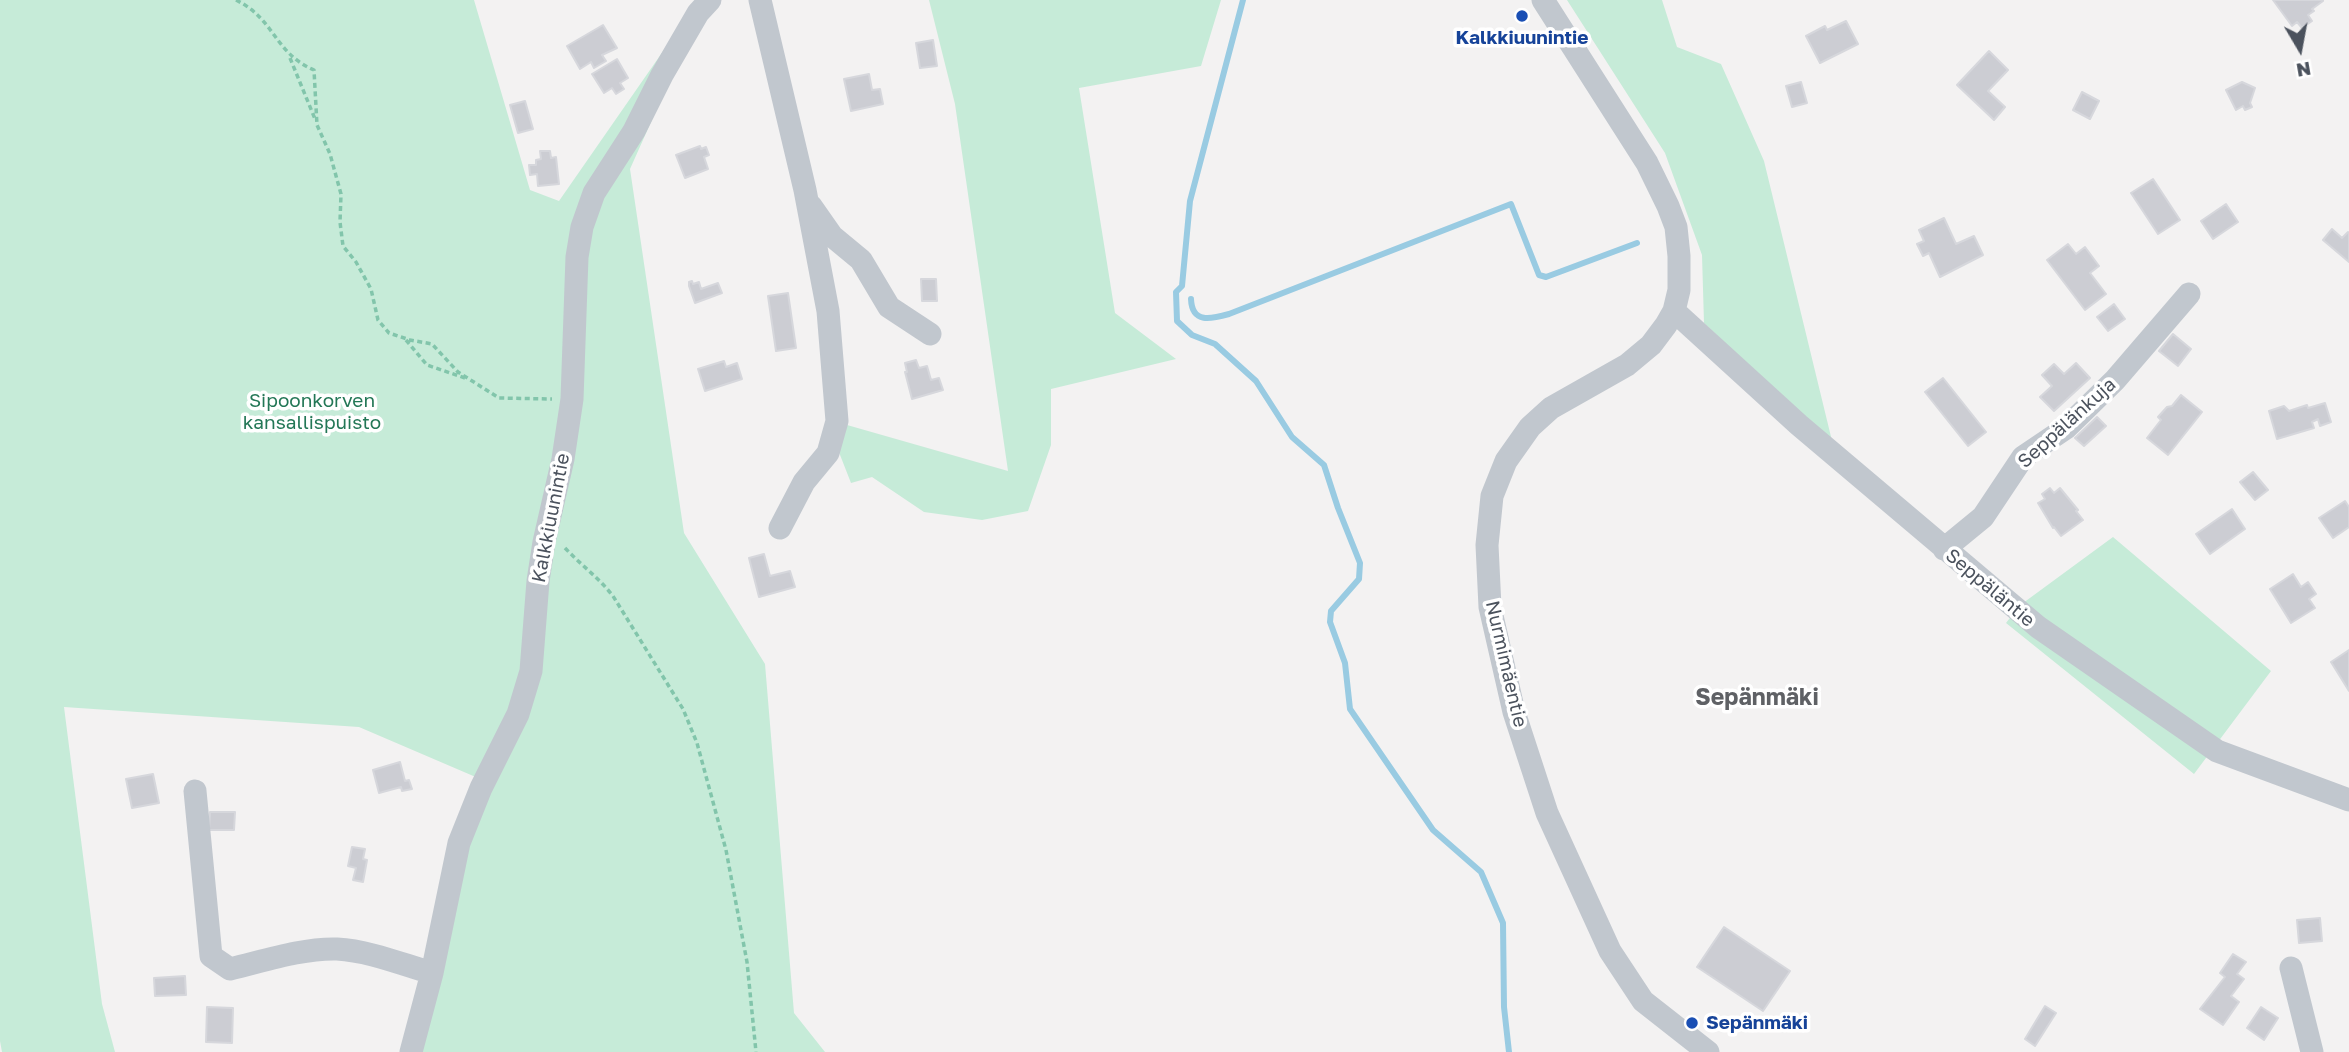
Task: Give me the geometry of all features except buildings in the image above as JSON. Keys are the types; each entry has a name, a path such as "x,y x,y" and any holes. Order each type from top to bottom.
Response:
{"street":[{"path":"760,0 805,190 828,311 837,421 828,453 804,482 780,528"},
{"name":"Nurmimäentie","path":"1544,0 1647,163 1668,206 1675,227 1679,256 1679,290 1674,311 1651,345 1627,365 1551,408 1531,427 1506,461 1492,496 1487,545 1490,607 1514,712 1547,813 1610,951 1643,1001 1708,1052"},
{"name":"Kalkkiuunintie","path":"411,1052 432,973 459,843 481,788 518,715 531,671 544,542 563,459 572,399 577,257 582,227 594,192 634,131 698,4"},
{"path":"805,190 811,206 832,236 861,260 889,307 930,334"},
{"name":"Seppälänkuja","path":"1944,549 1983,517 2023,457 2066,428 2096,399 2189,294"},
{"name":"Seppäläntie","path":"1674,311 1799,425 2038,627 2217,751 2349,800"},
{"path":"195,791 211,956 218,962 230,969 308,952 336,949 371,954 432,973"},
{"path":"2291,968 2312,1052"}],"path":[{"path":"236,0 257,13 289,55 314,70 317,125"},
{"path":"289,55 330,154 341,194 343,246 356,262 371,289 378,320 389,333 432,344 458,372 499,398 572,399"},
{"path":"405,338 427,365 469,379"},
{"path":"561,544 600,580 613,596 683,709 697,743 726,850 747,962 756,1052"}],"green space":[{"name":"Sipoonkorven kansallispuisto","path":"0,0 474,0 530,190 559,201 675,34 689,37 630,169 684,533 765,664 794,1013 825,1052 406,1052 478,778 359,727 64,707 102,1004 115,1052 2,1052"},
{"path":"929,0 1221,0 1201,66 1079,88 1115,313 1176,359 1051,389 1051,445 1028,511 982,520 924,512 872,477 851,483 826,419 1008,471 955,104"},
{"path":"1567,0 1662,0 1677,47 1721,64 1764,161 1833,445 1704,323 1702,255 1665,153"},
{"path":"2113,537 2271,671 2194,774 2006,623 2019,606"}],"waterway":[{"path":"1243,0 1190,201 1182,286 1176,292 1177,321 1192,335 1215,344 1256,381 1292,437 1324,465 1360,563 1359,579 1331,611 1330,622 1345,663 1350,709 1433,830 1481,872 1503,923 1504,1007 1509,1052"},
{"path":"1191,299 1195,313 1204,318 1229,314 1511,204 1539,275 1546,277 1637,243"}],"place":[{"name":"Kalkkiuunintie","path":"1522,16"},
{"name":"Sepänmäki","path":"1692,1023"}],"district":[{"name":"Sepänmäki","path":"1757,698"}]}
